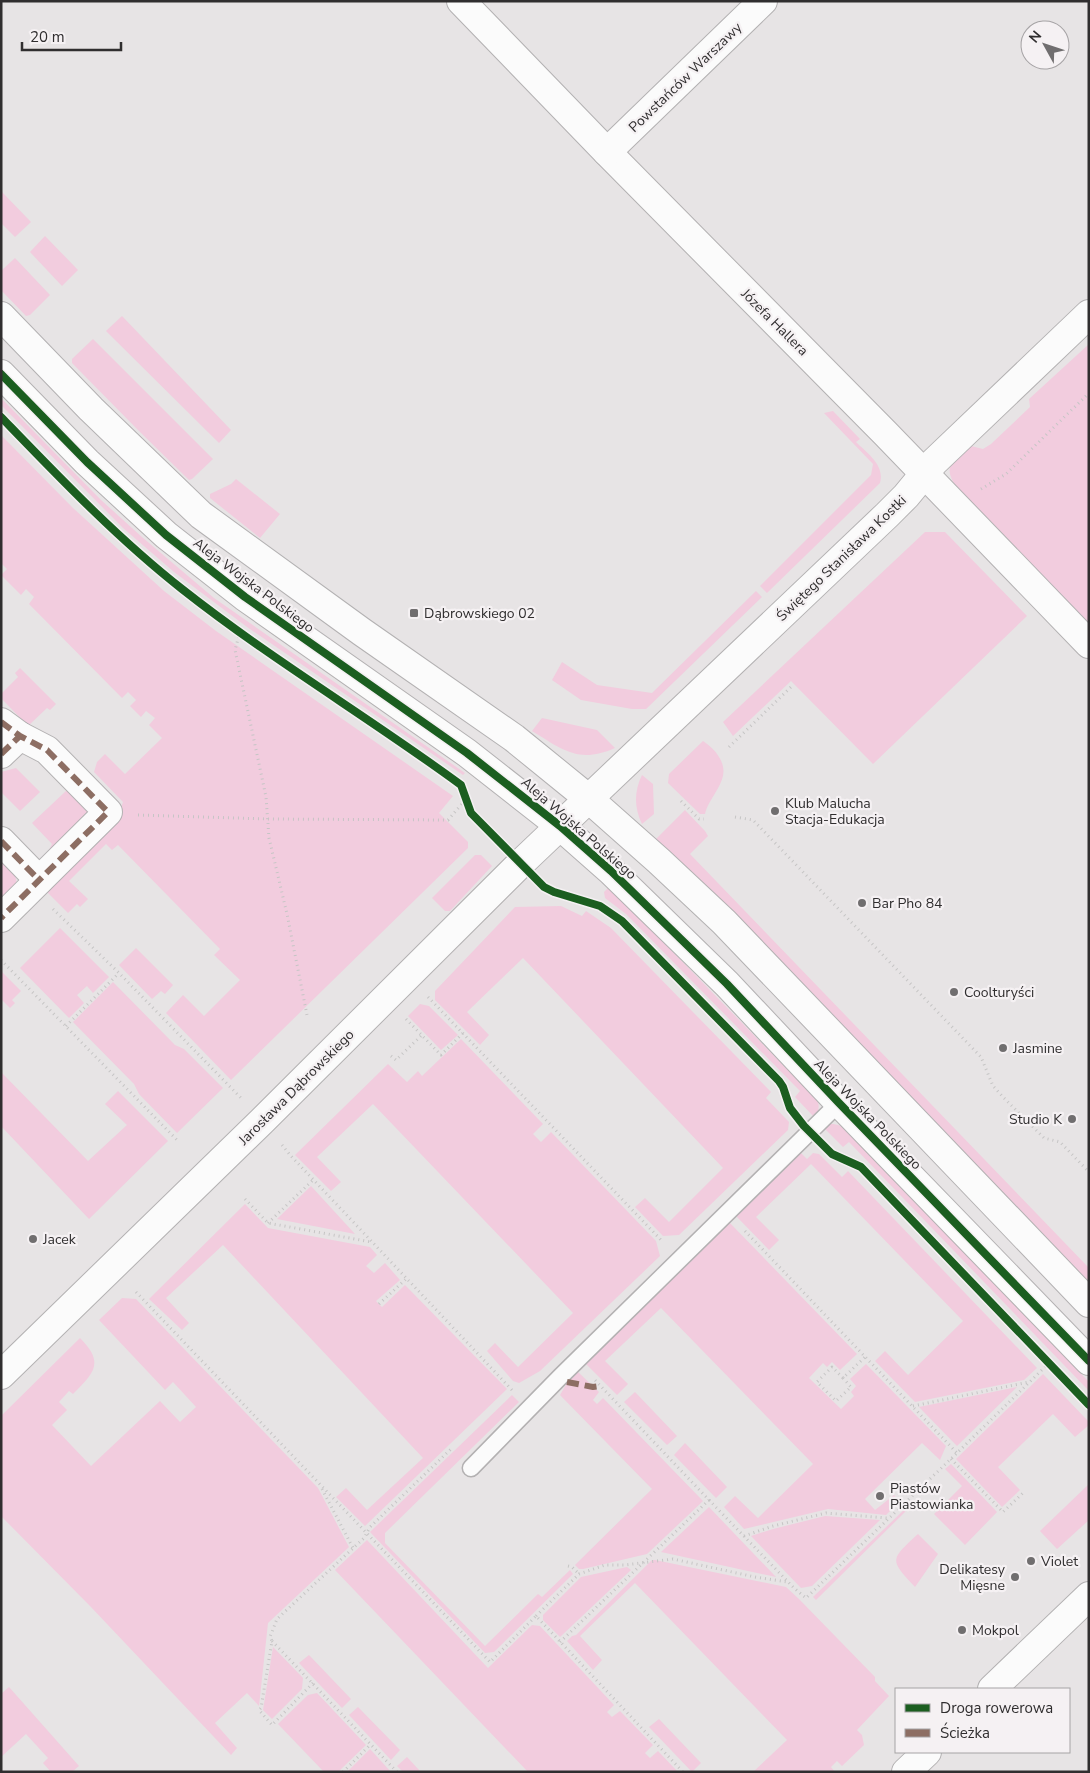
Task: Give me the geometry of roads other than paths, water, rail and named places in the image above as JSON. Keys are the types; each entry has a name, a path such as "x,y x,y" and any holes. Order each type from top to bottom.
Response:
{"street":[{"name":"Józefa Hallera","path":"461,1 1089,644"},
{"name":"Powstańców Warszawy","path":"607,152 763,1"},
{"name":"Świętego Stanisława Kostki","path":"590,799 887,515 906,496 934,462 1089,314"},
{"name":"Aleja Wojska Polskiego","path":"1,316 91,408 201,515 514,738 590,799 660,862 724,922 1089,1303"},
{"name":"Aleja Wojska Polskiego","path":"1,374 87,462 166,535 245,597 468,752 560,826 611,871 734,991 839,1103 1089,1361"},
{"path":"1,918 108,812 47,750 7,738"},
{"name":"Jarosława Dąbrowskiego","path":"1,1375 262,1121 560,826 590,799"},
{"path":"1,841 35,884"},
{"path":"993,1688 1089,1596"},
{"path":"906,1772 926,1753"}],"lane":[{"path":"471,1468 726,1212 839,1103"}],"place":[{"name":"Dąbrowskiego 02","path":"414,613"},
{"name":"Klub Malucha Stacja-Edukacja","path":"775,811"},
{"name":"Bar Pho 84","path":"862,903"},
{"name":"Coolturyści","path":"954,992"},
{"name":"Jasmine","path":"1003,1048"},
{"name":"Studio K","path":"1072,1119"},
{"name":"Jacek","path":"33,1239"},
{"name":"Piastów Piastowianka","path":"880,1496"},
{"name":"Violet","path":"1031,1561"},
{"name":"Delikatesy Mięsne","path":"1015,1577"},
{"name":"Mokpol","path":"962,1630"}]}
